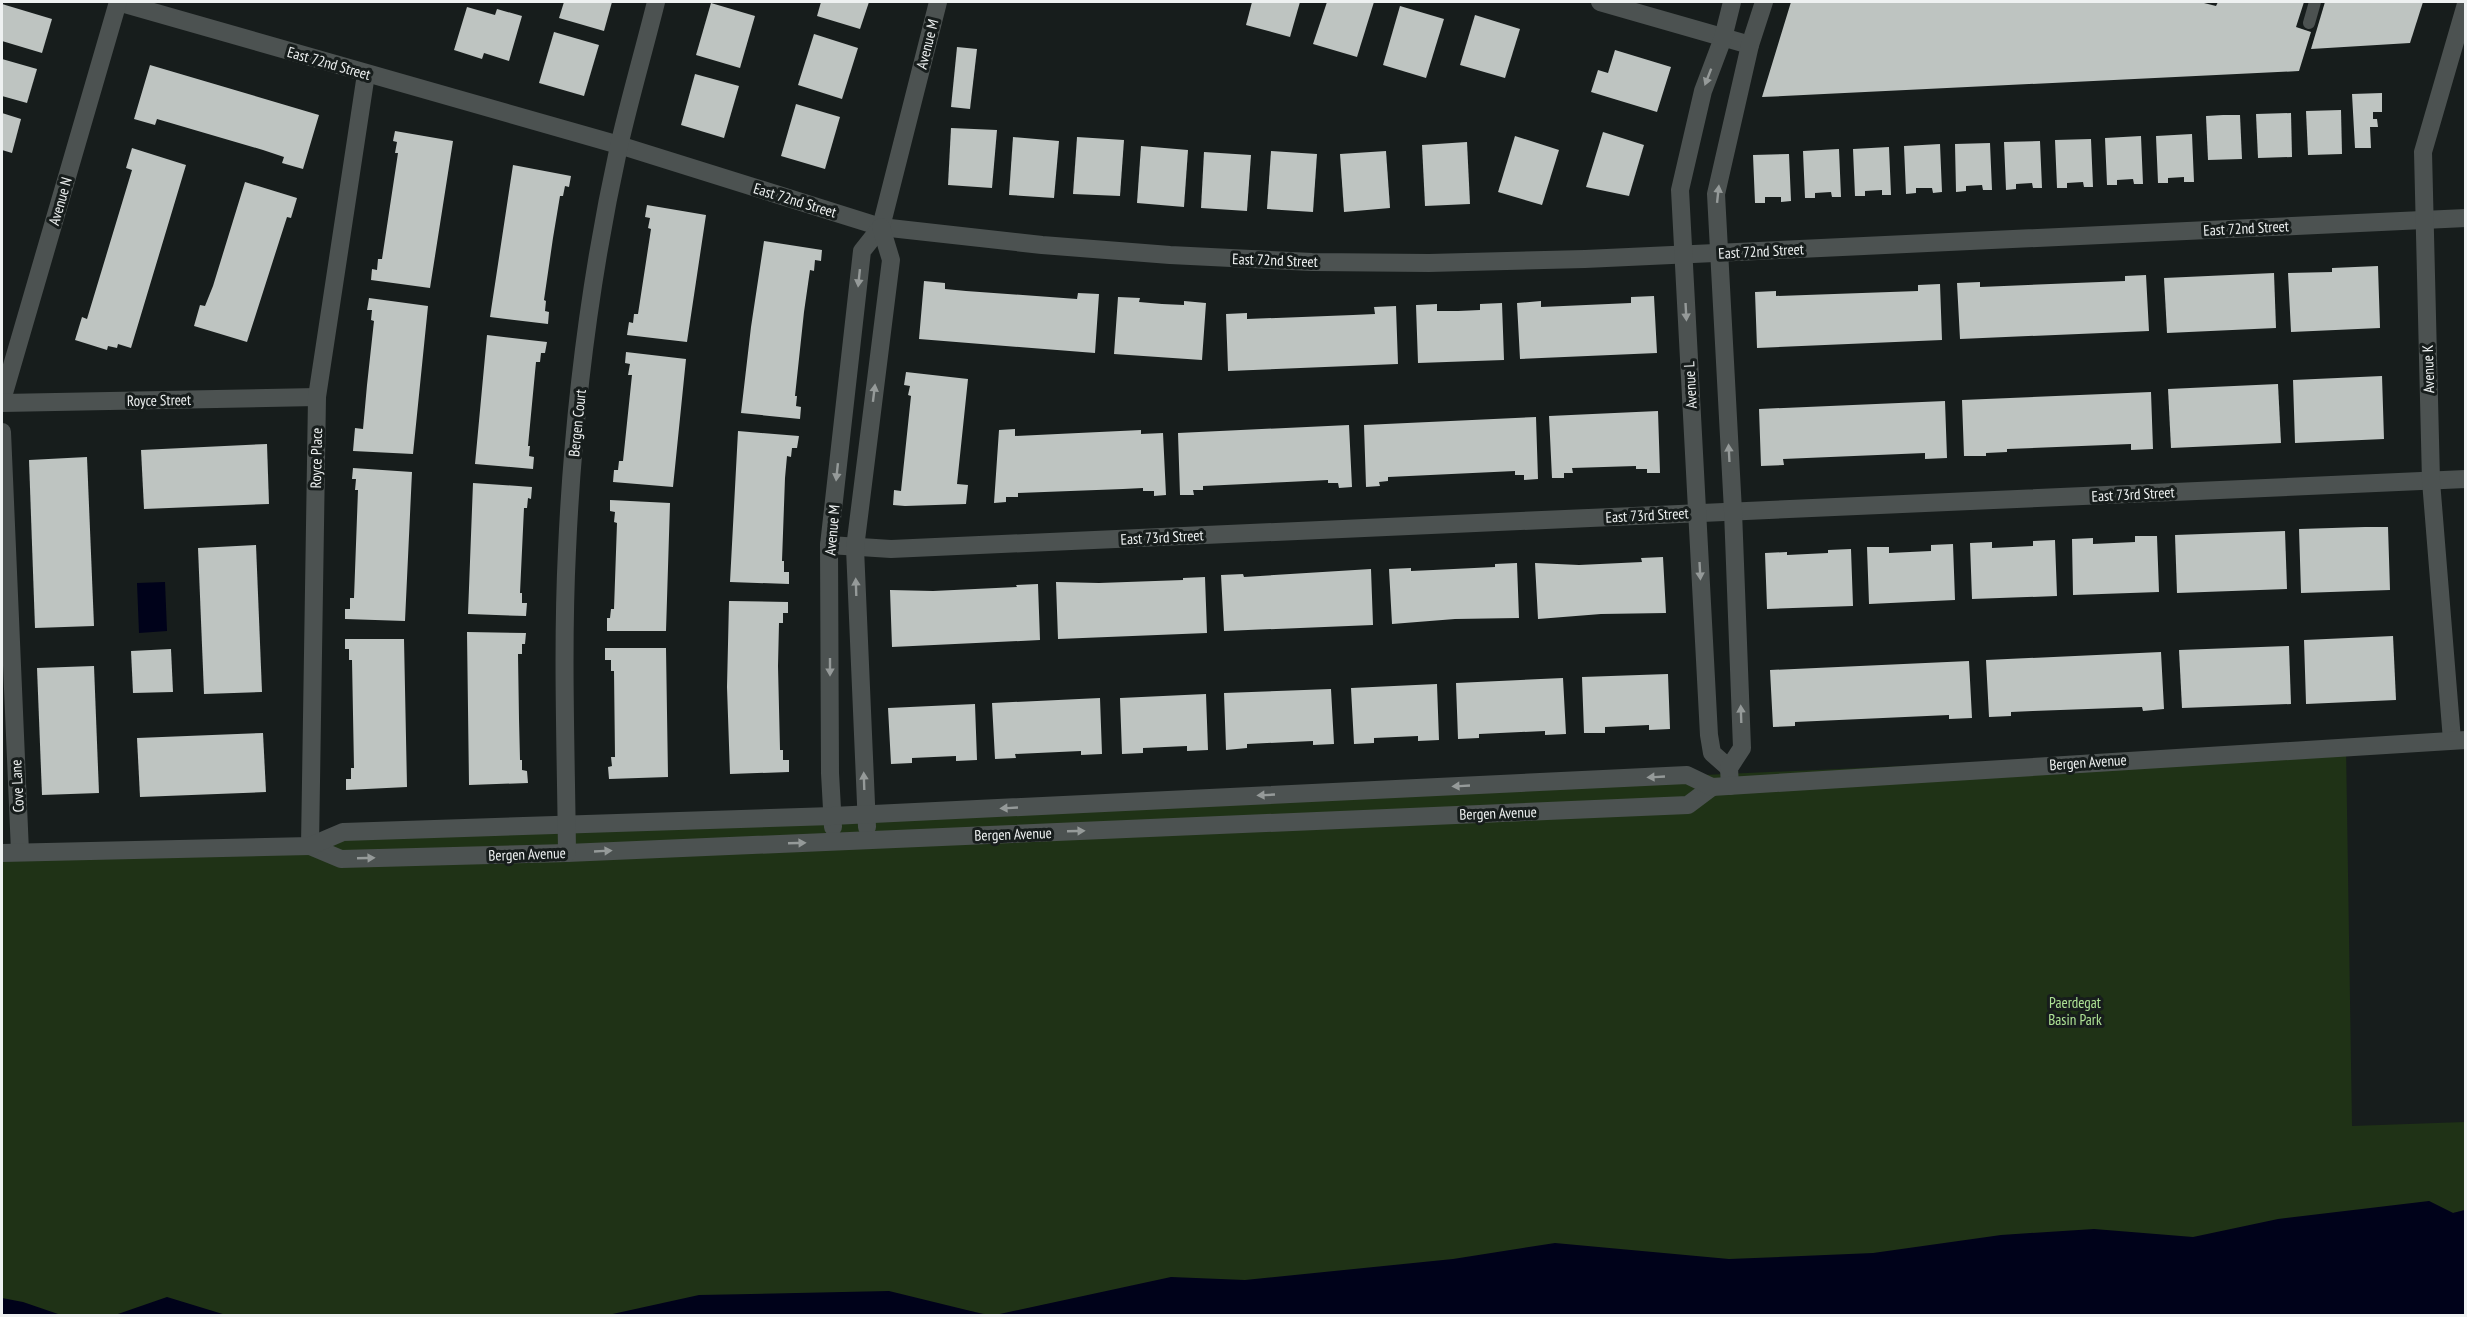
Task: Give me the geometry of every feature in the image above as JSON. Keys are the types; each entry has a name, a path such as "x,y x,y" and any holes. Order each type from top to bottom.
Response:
{"street":[{"name":"East 72nd Street","path":"118,2 619,145 881,227 1042,245 1170,255 1312,262 1441,263 1584,260 2466,218"},
{"name":"Avenue N","path":"2,401 118,2"},
{"name":"Bergen Court","path":"567,853 564,660 567,549 573,456 586,340 602,234 619,145 656,2"},
{"name":"Avenue M","path":"833,841 830,773 829,546 862,251 881,227 938,2"},
{"path":"1600,2 1750,45"},
{"name":"Avenue L","path":"1723,780 1712,753 1709,735 1680,190 1703,91 1723,38 1732,2"},
{"path":"1723,780 1742,748 1733,512 1716,194 1750,45 1764,2"},
{"name":"Avenue K","path":"2459,740 2431,481 2423,152 2466,4"},
{"name":"Royce Place","path":"310,846 317,397 366,74"},
{"name":"Avenue M","path":"868,840 855,548 891,260 881,227"},
{"name":"Royce Street","path":"2,401 317,397"},
{"name":"Cove Lane","path":"2,432 11,852"},
{"name":"East 73rd Street","path":"829,546 891,549 2466,479"},
{"name":"Bergen Avenue","path":"11,852 310,846 343,832 866,815 1687,775 1723,780 2459,740"},
{"name":"Bergen Avenue","path":"310,846 341,859 567,853 1688,805 1723,780"}],"lane":[{"path":"2309,23 2315,2"}],"green space":[{"name":"Paerdegat Basin Park","path":"2346,746 2352,1126 2465,1122 2465,1210 2453,1213 2429,1201 2354,1253 1048,1304 995,1316 955,1308 752,1316 2,1315 2,852"}],"water":[{"path":"165,582 167,631 139,633 137,583"},
{"path":"2429,1201 2453,1213 2465,1210 2465,1315 995,1315 1171,1277 1245,1280 1453,1259 1555,1243 1729,1259 1873,1253 2001,1235 2094,1229 2193,1237 2278,1219"},
{"path":"889,1291 987,1315 608,1315 699,1295"},
{"path":"167,1297 226,1315 115,1315"},
{"path":"2,1298 23,1302 61,1315 2,1315"}],"building":[{"path":"564,2 612,2 604,31 559,18"},
{"path":"821,2 869,2 860,29 817,16"},
{"path":"1252,2 1300,2 1290,37 1246,25"},
{"path":"1327,2 1374,2 1357,57 1313,44"},
{"path":"1791,2 2200,2 2216,6 2218,2 2304,2 2296,27 2311,32 2299,71 1762,97"},
{"path":"2325,2 2423,2 2410,43 2311,49"},
{"path":"711,3 755,16 740,68 696,55"},
{"path":"2,4 52,19 42,53 2,41"},
{"path":"1400,6 1444,19 1426,78 1383,65"},
{"path":"467,7 495,15 497,9 522,16 509,61 484,53 482,59 454,50"},
{"path":"1475,15 1520,29 1505,78 1460,65"},
{"path":"554,32 599,45 584,96 539,83"},
{"path":"814,34 858,48 842,99 798,85"},
{"path":"957,47 977,49 970,109 951,107"},
{"path":"1615,50 1671,67 1657,112 1591,92 1598,70 1608,73"},
{"path":"2,59 37,69 27,103 2,96"},
{"path":"150,65 319,115 303,169 282,163 284,157 263,150 157,119 155,125 134,119"},
{"path":"695,74 739,86 724,138 681,125"},
{"path":"2382,93 2382,112 2373,112 2373,119 2377,119 2378,127 2370,127 2371,148 2355,148 2352,94"},
{"path":"796,104 840,117 825,169 781,156"},
{"path":"2341,110 2342,154 2308,155 2306,111"},
{"path":"2,113 21,119 12,153 2,150"},
{"path":"2291,113 2292,157 2258,158 2256,114"},
{"path":"2240,115 2242,159 2208,160 2206,116"},
{"path":"951,128 997,130 992,188 948,185"},
{"path":"395,131 453,141 430,288 371,280 372,269 377,270 378,259 382,259 398,153 395,153 397,142 393,141"},
{"path":"1603,132 1644,145 1629,196 1586,187"},
{"path":"2192,134 2194,182 2184,182 2184,177 2168,178 2168,183 2158,183 2156,136"},
{"path":"1515,136 1559,150 1542,205 1498,192"},
{"path":"2141,136 2143,184 2134,184 2133,179 2117,180 2117,185 2107,185 2105,138"},
{"path":"1013,137 1059,141 1054,198 1009,195"},
{"path":"1077,137 1124,140 1120,196 1073,194"},
{"path":"2091,139 2093,187 2084,187 2083,182 2067,183 2067,188 2057,188 2055,140"},
{"path":"2040,141 2042,188 2033,188 2032,183 2016,184 2016,189 2006,190 2004,142"},
{"path":"1467,142 1470,204 1425,206 1422,145"},
{"path":"1990,143 1992,190 1983,190 1982,185 1966,186 1966,191 1956,192 1955,144"},
{"path":"1940,144 1942,192 1933,193 1932,188 1916,188 1916,193 1906,194 1904,146"},
{"path":"1141,146 1188,150 1184,207 1137,203"},
{"path":"1889,147 1891,195 1882,195 1882,190 1865,191 1865,196 1855,196 1853,149"},
{"path":"132,148 186,165 131,348 118,344 117,348 108,346 107,350 75,340 82,317 87,319 132,170 126,168"},
{"path":"1839,149 1841,197 1832,197 1831,192 1815,193 1815,198 1805,198 1803,151"},
{"path":"1271,151 1317,154 1313,212 1267,209"},
{"path":"1386,151 1390,208 1344,212 1340,154"},
{"path":"1204,152 1251,155 1247,211 1201,208"},
{"path":"1789,154 1791,201 1781,202 1781,197 1765,197 1765,203 1755,203 1753,155"},
{"path":"513,165 571,176 569,187 565,186 563,196 560,196 553,238 544,300 546,301 545,311 549,312 548,324 490,317"},
{"path":"245,182 297,198 291,218 287,217 247,342 194,326 200,305 205,306 213,286"},
{"path":"647,205 706,215 687,342 627,335 629,322 633,323 634,314 638,314 651,229 648,228 650,218 645,217"},
{"path":"764,241 822,250 821,261 815,260 814,271 810,270 804,312 795,396 797,396 796,406 801,407 800,419 741,413"},
{"path":"2378,266 2380,328 2291,332 2288,273 2332,272 2332,268"},
{"path":"2274,273 2276,328 2167,333 2164,278"},
{"path":"2146,275 2149,331 1960,339 1957,283 1980,282 1980,287 2125,281 2125,276"},
{"path":"924,281 945,283 945,289 966,291 1077,299 1078,293 1099,294 1095,353 919,339"},
{"path":"1940,284 1942,340 1757,348 1755,292 1776,291 1776,296 1918,291 1918,285"},
{"path":"1654,296 1657,353 1520,359 1517,303 1541,301 1541,307 1631,303 1631,297"},
{"path":"1118,297 1140,298 1139,302 1162,304 1184,305 1184,301 1206,303 1202,360 1114,354"},
{"path":"369,298 428,306 413,454 353,451 355,428 363,429 374,321 371,320 372,310 367,310"},
{"path":"1502,303 1504,360 1418,363 1416,305 1437,304 1437,311 1458,311 1480,310 1480,304"},
{"path":"1396,306 1398,364 1228,371 1226,314 1247,313 1247,319 1375,314 1374,307"},
{"path":"487,335 547,342 545,353 541,353 540,362 536,362 528,446 530,446 529,456 534,457 533,469 475,464"},
{"path":"626,352 686,359 673,487 613,482 614,470 618,470 619,461 623,461 632,375 628,375 630,364 625,363"},
{"path":"906,372 968,379 957,484 968,485 966,504 893,505 894,490 901,491 911,396 908,395 910,386 904,385"},
{"path":"2382,376 2384,439 2295,443 2293,380"},
{"path":"2278,384 2281,443 2171,448 2168,389"},
{"path":"2151,392 2153,449 2131,450 2131,444 2007,449 2007,452 1986,453 1986,456 1964,456 1962,400"},
{"path":"1945,401 1947,458 1925,459 1925,453 1783,459 1784,465 1761,466 1759,409"},
{"path":"1658,411 1660,473 1647,473 1647,469 1636,469 1636,466 1572,468 1573,473 1564,473 1564,478 1552,478 1549,416"},
{"path":"1536,417 1538,479 1524,480 1524,475 1515,475 1515,471 1388,477 1388,481 1379,482 1380,486 1366,487 1364,425"},
{"path":"1349,425 1352,487 1339,488 1338,483 1328,483 1328,480 1203,486 1203,490 1193,490 1194,495 1180,495 1178,433"},
{"path":"1015,429 1015,436 1141,430 1141,434 1163,433 1166,495 1154,496 1154,491 1143,491 1143,488 1018,493 1018,497 1006,497 1006,502 994,503 999,430"},
{"path":"738,431 799,436 797,448 792,448 791,457 787,456 785,478 782,561 784,561 784,572 789,572 789,584 730,582"},
{"path":"267,444 269,504 144,509 141,450"},
{"path":"87,457 94,626 35,628 29,460"},
{"path":"353,468 412,472 405,621 345,619 345,609 350,609 350,598 354,598 358,490 355,490 356,479 352,479"},
{"path":"473,483 532,487 531,499 528,498 527,508 524,508 520,593 522,593 522,603 527,603 526,616 468,614"},
{"path":"610,500 670,503 666,631 607,631 607,618 610,618 611,609 614,609 617,523 614,522 615,512 610,511"},
{"path":"2388,527 2390,590 2301,593 2299,529"},
{"path":"2285,531 2287,589 2177,593 2175,535"},
{"path":"2135,536 2157,536 2159,592 2073,595 2072,539 2093,538 2093,544 2135,542"},
{"path":"2055,540 2057,596 1972,599 1970,543 1992,542 1992,548 2033,546 2033,541"},
{"path":"1953,544 1955,600 1869,604 1867,547 1889,547 1889,553 1931,551 1931,545"},
{"path":"256,545 262,692 204,694 198,548"},
{"path":"1851,549 1853,606 1767,609 1765,553 1787,552 1787,555 1828,553 1828,550"},
{"path":"1663,557 1666,613 1601,614 1538,619 1535,563 1579,565 1642,562 1641,558"},
{"path":"1517,563 1519,618 1455,619 1392,624 1389,569 1433,570 1495,567 1495,564"},
{"path":"1371,569 1373,625 1224,631 1221,575 1243,574 1244,577"},
{"path":"1205,577 1207,633 1058,639 1056,582 1099,583"},
{"path":"1038,584 1040,640 892,647 890,590 933,591"},
{"path":"729,601 788,602 788,613 783,613 783,623 779,623 778,666 780,750 783,750 783,760 789,760 789,772 730,774 727,687"},
{"path":"467,632 526,633 525,644 522,644 522,654 518,654 520,760 522,760 522,770 527,771 528,783 469,785"},
{"path":"2393,636 2396,700 2306,704 2304,640"},
{"path":"345,639 404,639 407,787 346,790 346,779 351,779 351,768 354,768 352,660 349,660 349,649 345,649"},
{"path":"2289,646 2291,704 2182,708 2179,650"},
{"path":"605,648 666,648 668,777 609,779 608,767 612,766 611,757 615,757 614,671 611,671 611,660 605,660"},
{"path":"171,649 173,692 133,693 131,651"},
{"path":"2161,652 2164,709 2143,711 2142,707 2011,712 2011,716 1989,717 1986,660"},
{"path":"1969,661 1972,718 1949,719 1949,715 1795,722 1795,726 1773,727 1770,670"},
{"path":"94,666 99,793 42,795 37,668"},
{"path":"1668,674 1670,729 1649,730 1649,725 1605,727 1605,733 1584,733 1582,677"},
{"path":"1563,678 1566,734 1545,735 1545,731 1479,734 1479,738 1458,739 1456,683"},
{"path":"1437,684 1439,740 1418,741 1418,736 1374,738 1374,743 1354,744 1351,688"},
{"path":"1331,689 1334,744 1313,745 1313,741 1247,744 1247,748 1226,750 1224,693"},
{"path":"1206,694 1208,750 1187,751 1187,746 1143,748 1143,753 1122,754 1120,698"},
{"path":"1100,698 1102,754 1081,755 1081,751 1015,754 1016,758 995,759 992,703"},
{"path":"975,704 977,760 956,761 956,756 912,758 912,763 891,764 888,708"},
{"path":"263,733 266,792 140,797 137,738"}]}
